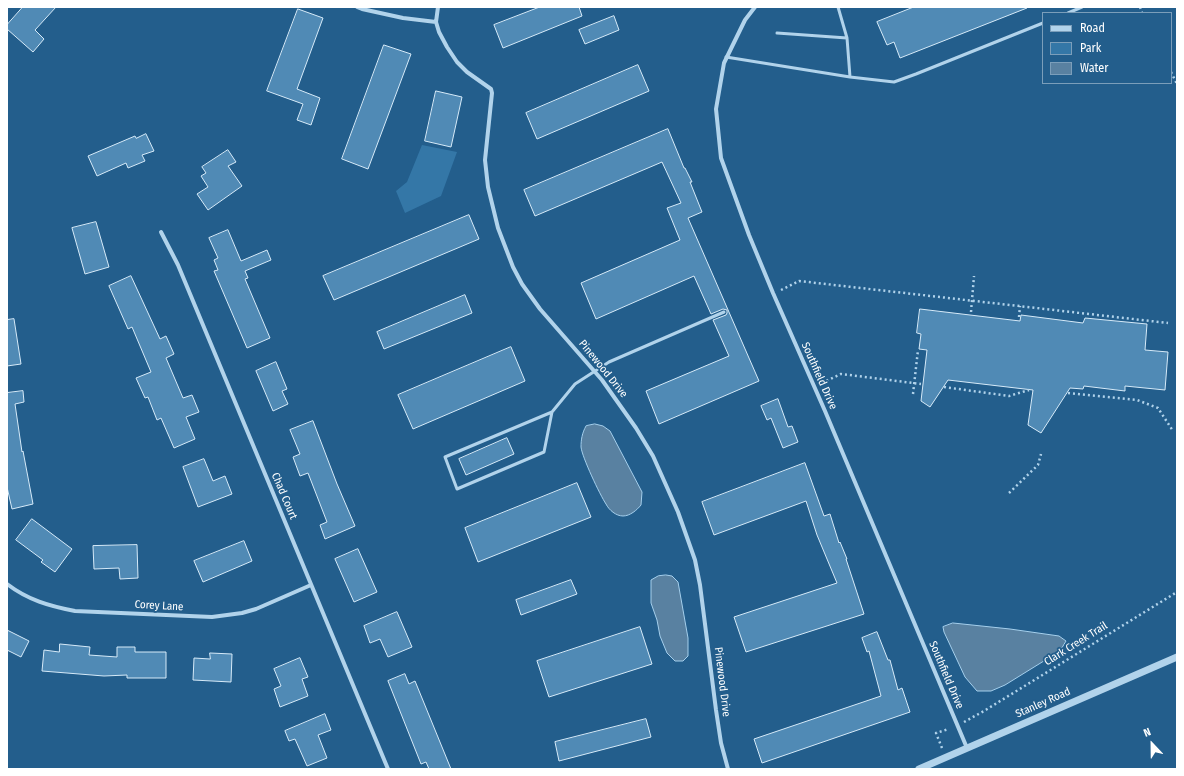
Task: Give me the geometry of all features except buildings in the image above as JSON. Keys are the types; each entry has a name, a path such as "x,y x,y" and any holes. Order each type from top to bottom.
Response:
{"street":[{"path":"358,7 403,18 436,22"},
{"name":"Pinewood Drive","path":"438,7 436,22 439,32 447,47 457,62 467,72 491,89 492,93 485,160 488,187 498,228 513,267 522,284 540,309 595,372 622,407 652,456 678,512 695,560 700,585 721,743 728,769"},
{"name":"Southfield Drive","path":"755,7 745,20 724,63 716,109 721,158 749,235 773,294 967,748"},
{"name":"Chad Court","path":"161,232 178,265 388,769"},
{"name":"Corey Lane","path":"7,584 20,593 37,601 53,607 75,611 212,617 249,611 311,585"},
{"name":"Stanley Road","path":"918,769 1177,657"}],"lane":[{"path":"838,7 847,38 850,77"},
{"path":"1070,12 1082,7"},
{"path":"726,57 850,77 894,82 1042,23"},
{"path":"777,33 847,38"},
{"path":"552,412 544,452 457,489 445,457 552,412 575,384 609,362 724,312"}],"path":[{"path":"1172,74 1177,84"},
{"path":"970,312 974,276"},
{"path":"773,294 799,281 1168,323"},
{"path":"1019,317 1020,306"},
{"path":"913,394 918,350"},
{"path":"814,387 841,374 921,384"},
{"path":"944,387 1009,396 1029,390"},
{"path":"1068,393 1137,400 1158,408 1173,431"},
{"path":"1010,492 1038,465 1041,454"},
{"name":"Clark Creek Trail","path":"984,711 1177,592"}],"green space":[{"path":"422,145 457,152 441,196 405,213 396,191 407,182"}],"water":[{"path":"595,424 603,426 610,431 642,492 641,505 631,514 623,516 618,515 609,508 603,499 584,459 581,447 583,434 586,426"},
{"path":"658,576 672,576 678,582 688,638 688,656 683,661 675,661 667,653 660,636 657,620 651,603 651,580"},
{"path":"953,623 1059,636 1066,641 1060,651 1005,685 991,691 977,691 965,677 944,632 943,627"}]}
